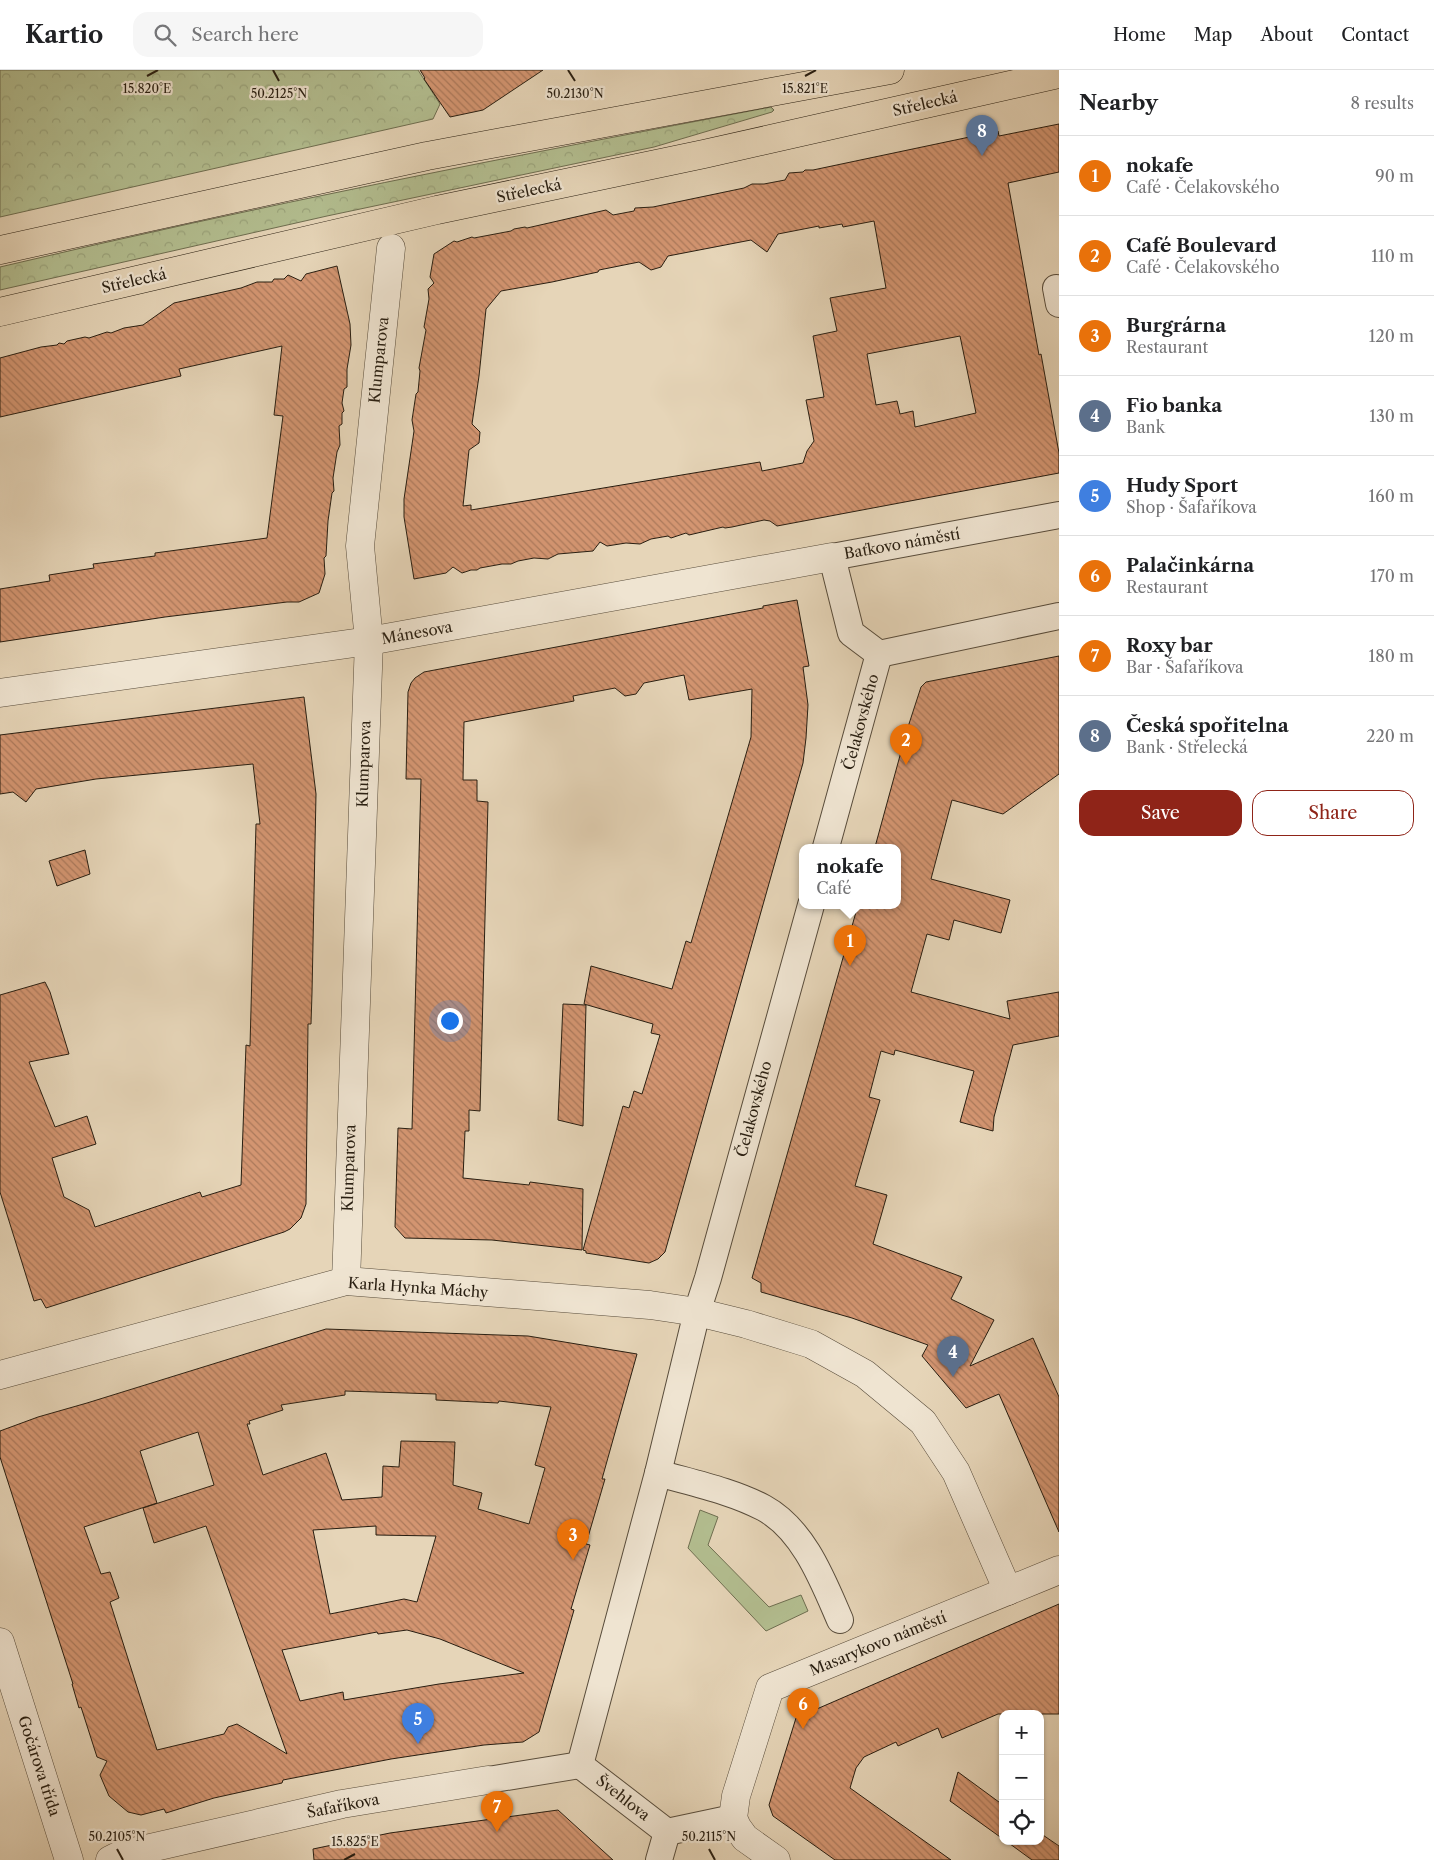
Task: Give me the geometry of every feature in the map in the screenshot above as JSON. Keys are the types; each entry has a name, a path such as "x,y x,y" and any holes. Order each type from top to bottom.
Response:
{"main road":[{"path":"0,250 427,156 890,70"},
{"name":"Střelecká","path":"0,312 437,210 714,152 1059,74"}],"street":[{"name":"Klumparova","path":"346,1281 369,641 360,546 391,248"},
{"name":"Baťkovo náměstí","path":"879,654 851,633 832,557 1059,515"},
{"name":"Mánesova","path":"0,693 369,641 832,557"},
{"path":"879,654 1059,616"},
{"name":"Čelakovského","path":"827,844 879,654"},
{"name":"Čelakovského","path":"697,1312 708,1278 809,909"},
{"name":"Karla Hynka Máchy","path":"0,1375 346,1281 650,1305 697,1312"},
{"path":"580,1765 658,1474 697,1312 746,1324 811,1344 864,1374 923,1422 956,1472 1008,1591"},
{"path":"658,1474 699,1485 749,1502 765,1509 785,1525 801,1544 840,1620"},
{"name":"Masarykovo náměstí","path":"733,1818 736,1796 770,1688 1059,1570"},
{"name":"Gočárova třída","path":"0,1642 69,1860"},
{"name":"Šafaříkova","path":"110,1860 120,1855 342,1804 580,1765"},
{"name":"Švehlova","path":"580,1765 667,1832"},
{"path":"659,1860 667,1832 733,1818 745,1838 776,1860"}],"green space":[{"path":"0,70 418,70 440,104 433,119 0,217"},
{"path":"771,107 774,110 772,112 654,147 327,216 0,290 0,267 288,202"},
{"path":"700,1510 718,1517 708,1545 769,1607 801,1595 808,1611 766,1631 688,1548"}],"building":[{"path":"420,70 543,70 483,110 450,117"},
{"path":"1059,124 1059,172 1008,183 1059,453 1059,473 777,526 770,521 764,520 689,535 686,533 671,538 668,536 651,539 640,544 626,543 607,546 600,542 593,551 558,554 548,559 534,558 462,573 453,567 446,573 414,579 404,517 404,499 414,431 412,420 416,394 418,392 419,368 426,330 424,327 429,299 428,289 434,283 430,277 434,254 454,241 457,242 472,237 527,228 606,210 613,215 634,211 635,208 653,207 744,188 752,184 785,180 789,173 813,170 998,131 999,136","holes":["874,221 886,288 830,298 837,331 813,336 824,397 806,400 814,441 807,451 803,463 762,471 760,462 471,510 471,505 463,506 469,450 479,443 480,432 472,424 486,309 501,291 552,282 639,262 651,270 661,267 668,256 751,240 767,252 778,234 819,226 819,228 842,224 843,227","960,336 976,413 915,427 913,411 900,414 897,401 876,405 867,354"]},
{"path":"337,266 350,324 351,345 347,369 347,387 344,389 342,403 344,411 342,413 342,424 339,426 340,445 333,478 334,491 332,493 328,521 326,556 324,558 325,574 319,593 299,602 165,617 0,642 0,589 50,581 49,575 94,568 93,564 155,556 155,553 267,538 283,416 274,415 282,346 179,369 181,376 0,417 0,358 143,325 174,303 241,288 257,282 272,282 274,279 284,279 288,275 301,281 306,274"},
{"path":"797,600 809,666 803,667 808,705 803,763 665,1252 658,1259 649,1263 586,1253 583,1250 623,1106 629,1108 634,1091 642,1094 660,1035 651,1033 653,1024 584,1004 591,966 672,989 686,941 691,943 751,737 752,689 689,700 684,675 644,683 636,694 625,696 615,688 573,696 574,701 464,722 463,780 477,780 477,801 488,802 480,1111 469,1110 469,1131 465,1131 463,1178 529,1185 530,1182 583,1189 582,1250 492,1240 405,1238 395,1227 398,1128 412,1129 421,779 406,779 408,692 411,683 424,672"},
{"path":"1059,656 1059,774 1003,814 952,800 931,879 1010,900 1001,933 954,920 949,940 927,934 911,992 1010,1019 1007,1001 1059,992 1059,1036 1013,1045 994,1117 993,1131 960,1122 974,1071 895,1050 894,1055 881,1051 869,1097 880,1100 855,1186 887,1195 873,1244 962,1277 951,1299 994,1320 970,1366 1033,1338 1059,1397 1059,1532 999,1394 966,1408 922,1356 928,1345 852,1318 761,1292 761,1283 752,1278 857,909 901,909 901,844 876,844 907,730 921,687 926,682"},
{"path":"304,697 316,794 311,1024 308,1024 306,1204 301,1218 284,1232 46,1308 41,1299 34,1301 0,1192 0,995 45,982 50,992 69,1054 29,1062 55,1127 87,1116 96,1144 52,1158 64,1197 89,1210 95,1227 200,1192 202,1197 241,1185 246,1045 250,1046 256,824 260,824 253,764 96,779 36,789 26,802 13,792 0,794 0,735"},
{"path":"85,850 90,874 57,886 49,861"},
{"path":"563,1004 586,1005 583,1126 558,1120"},
{"path":"326,1329 528,1336 637,1354 586,1544 590,1545 571,1609 574,1610 539,1732 523,1742 484,1745 391,1759 283,1780 282,1783 214,1798 166,1813 164,1809 141,1815 128,1812 109,1796 100,1775 107,1761 97,1757 81,1707 79,1708 0,1457 0,1431 38,1417","holes":["345,1391 436,1394 436,1400 498,1403 499,1401 551,1407 535,1465 545,1468 529,1524 478,1509 482,1493 453,1485 455,1442 401,1441 399,1467 383,1466 382,1497 342,1500 326,1453 263,1475 247,1424 250,1424 249,1421 283,1410 281,1405 345,1395","198,1432 214,1485 143,1508 154,1543 206,1526 287,1754 237,1724 228,1727 224,1734 157,1750 110,1602 119,1598 110,1572 101,1574 84,1527 157,1503 140,1451","376,1526 376,1535 436,1536 417,1602 404,1599 330,1614 313,1530","407,1630 440,1639 524,1673 439,1684 344,1700 343,1692 300,1701 282,1650 377,1632 378,1634"]},
{"path":"1059,1604 1059,1714 1044,1714 1044,1710 999,1710 999,1714 942,1738 938,1728 898,1746 896,1742 864,1757 856,1768 850,1788 951,1860 835,1860 773,1816 769,1805 796,1718"},
{"path":"958,1772 999,1802 999,1836 950,1801"},
{"path":"558,1810 613,1860 314,1860 313,1849 390,1833"},
{"path":"1044,1836 1059,1846 1059,1860 1032,1860 1011,1845 1044,1845"}],"place":[{"name":"Česká spořitelna","path":"982,156"},
{"name":"Café Boulevard","path":"906,765"},
{"name":"nokafe","path":"850,966"},
{"name":"Fio banka","path":"953,1377"},
{"name":"Burgrárna","path":"573,1560"},
{"name":"Palačinkárna","path":"803,1729"},
{"name":"Hudy Sport","path":"418,1744"},
{"name":"Roxy bar","path":"497,1832"}]}
